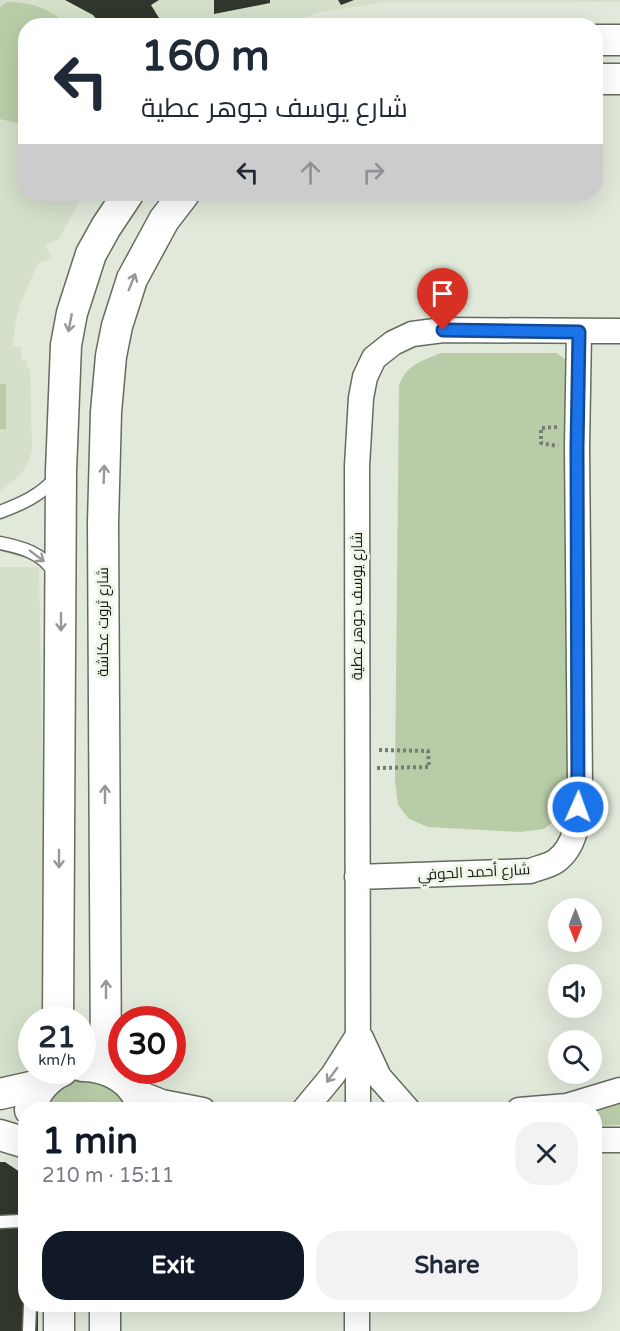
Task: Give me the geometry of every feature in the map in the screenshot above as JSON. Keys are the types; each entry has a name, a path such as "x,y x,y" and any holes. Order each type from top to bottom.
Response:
{"street":[{"path":"603,40 620,40"},
{"path":"603,79 620,79"},
{"path":"58,1006 60,523 66,345 72,313 92,254 106,226 123,201"},
{"name":"شارع ثروت عكاشة","path":"68,1006 103,523 106,412 117,326 132,279 164,220 179,201"},
{"name":"شارع يوسف جوهر عطية","path":"358,1102 357,466 361,398 365,377 374,358 393,343 412,334 443,330 620,331"},
{"name":"شارع أحمد الحوفي","path":"357,877 530,871 555,862 569,847 577,826 580,787 577,447 579,332"},
{"path":"60,523 103,523"},
{"path":"311,1102 333,1075 357,1033"},
{"path":"357,1033 379,1077 401,1102"},
{"path":"96,1078 122,1078 138,1100 162,1102"},
{"path":"0,1094 39,1084"},
{"path":"580,1102 620,1090"},
{"path":"0,1135 18,1141"},
{"path":"602,1140 620,1140"},
{"path":"59,1312 59,1331"},
{"path":"105,1312 105,1331"},
{"path":"357,1312 357,1331"}],"lane":[{"path":"0,512 25,503 50,486 61,471"},
{"path":"0,543 27,548 50,566 61,588"},
{"path":"0,1222 18,1221"},
{"path":"29,1331 30,1312"}],"path":[{"path":"427,751 429,753 428,769 357,759 427,751"}],"shaded area":[{"path":"0,0 620,0 620,2 388,2 320,12 303,18 18,18 18,201 79,201 59,239 45,245 52,259 38,263 21,302 15,324 13,346 21,347 21,361 27,361 27,368 30,369 32,451 20,475 0,491"},
{"path":"0,567 39,567 47,1006 18,1006 18,1077 0,1080"}],"green space":[{"path":"8,2 25,3 58,18 18,18 18,123 0,119 0,7"},
{"path":"441,353 557,353 566,360 571,390 567,799 566,812 544,829 520,832 428,827 409,819 398,805 395,781 399,386 410,368"},
{"path":"0,384 6,384 6,429 0,429"},
{"path":"96,1081 109,1087 124,1102 48,1102 58,1090 67,1084 96,1084"},
{"path":"620,1098 620,1125 602,1126 602,1106"}],"building":[{"path":"65,0 159,0 151,5 159,18 95,18"},
{"path":"214,0 270,0 270,3 214,14"},
{"path":"338,0 354,0 341,5"},
{"path":"0,1162 5,1162 18,1171 18,1312 38,1312 38,1331 0,1331"}],"route":[{"path":"443,330 579,332 577,447 580,787 578,807"}]}
